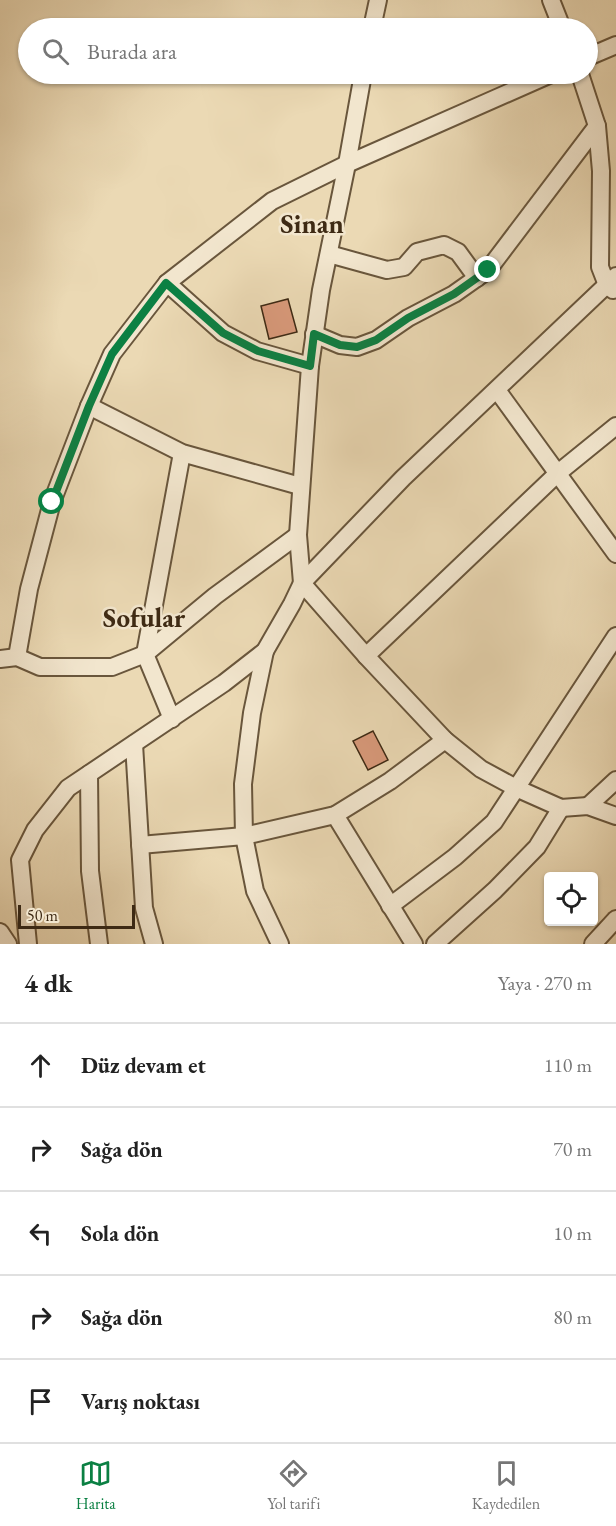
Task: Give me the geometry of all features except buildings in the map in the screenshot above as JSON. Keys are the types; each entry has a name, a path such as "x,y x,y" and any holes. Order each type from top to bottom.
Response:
{"street":[{"path":"374,18 378,0"},
{"path":"551,0 558,18"},
{"path":"598,53 616,45"},
{"path":"361,84 328,254 310,366 298,535 302,583 366,656 445,740 481,769 561,808 588,806 616,816"},
{"path":"17,657 29,589 52,502 89,406 112,354 166,283 272,201 347,164 527,84"},
{"path":"280,944 255,891 244,836 243,784 252,713 265,651 302,583 403,478 613,285 600,267 601,171 597,126 583,84"},
{"path":"314,334 340,345 357,347 376,340 408,318 454,294 488,270 597,126"},
{"path":"328,254 387,270 404,267 417,252 444,245 458,252 477,278"},
{"path":"166,283 223,333 258,351 310,366"},
{"path":"497,390 616,554"},
{"path":"89,406 182,453 300,486"},
{"path":"366,656 558,473 616,426"},
{"path":"172,719 145,654 182,453"},
{"path":"0,659 17,657 40,668 112,667 145,654 214,596 298,535"},
{"path":"390,906 455,858 494,822 616,636"},
{"path":"28,944 20,860 35,830 68,788 224,683 265,651"},
{"path":"140,845 244,836 335,815 390,781 445,740"},
{"path":"134,744 144,908 154,944"},
{"path":"89,774 90,871 99,944"},
{"path":"588,806 616,780"},
{"path":"435,944 495,890 537,847 561,808"},
{"path":"335,815 414,944"},
{"path":"593,944 616,919"},
{"path":"0,933 8,944"}],"district":[{"name":"Sinan","path":"312,224"},
{"name":"Sofular","path":"144,618"}],"route":[{"path":"52,502 112,354 166,283 223,333 258,351 310,366 314,334 340,345 357,347 376,340 408,318 454,294 488,270"}]}
